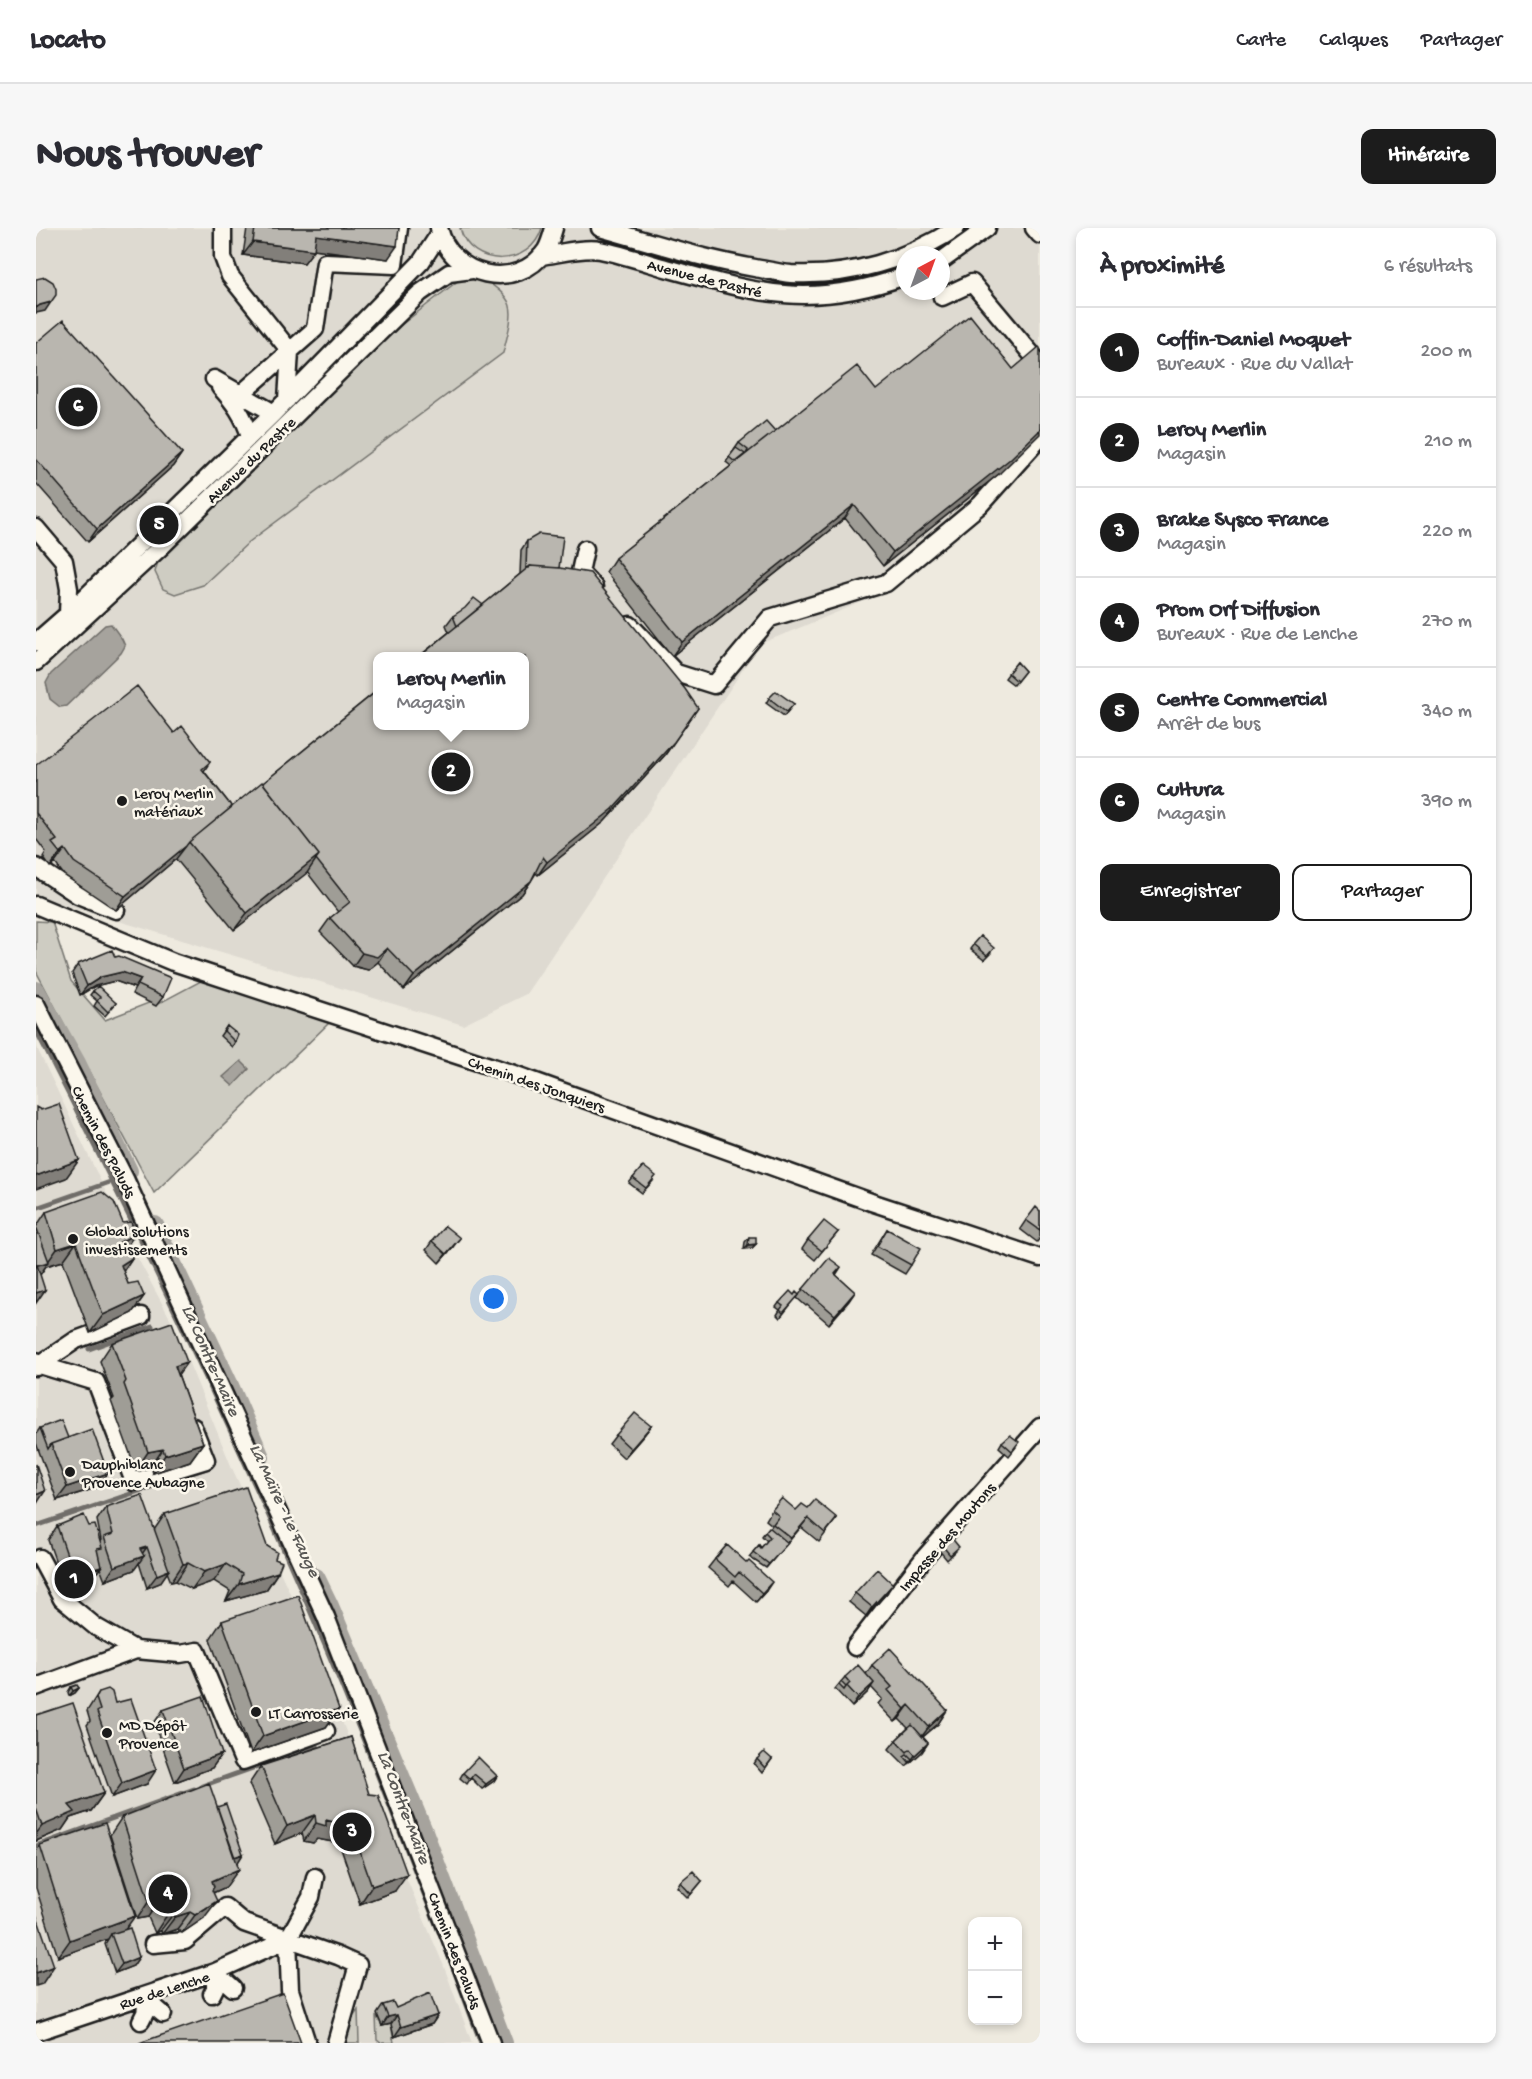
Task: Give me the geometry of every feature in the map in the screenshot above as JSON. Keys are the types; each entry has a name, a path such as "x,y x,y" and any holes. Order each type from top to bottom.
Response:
{"street":[{"path":"223,228 223,256 230,276 290,351 287,400"},
{"path":"241,394 315,329 325,262 394,265 399,228"},
{"path":"440,230 444,242 455,258 472,270 506,275 522,271 541,256 550,242 554,228"},
{"name":"Avenue de Pastré","path":"600,228 723,262 790,274 839,272 871,267 933,243 956,228"},
{"path":"950,255 987,228"},
{"name":"Avenue du Pastre","path":"36,642 68,614 287,400 421,262 440,230"},
{"name":"Avenue de Pastré","path":"541,256 598,249 744,289 778,295 815,296 845,293 896,279"},
{"name":"Avenue du Pastre","path":"36,662 163,545 420,293 449,273 472,270"},
{"path":"950,293 972,283 1040,364"},
{"path":"250,436 244,419 233,401 213,379 274,413"},
{"path":"620,614 676,672 714,686 770,618 886,583 980,505 1040,438"},
{"path":"36,528 64,561 69,589 68,614"},
{"path":"585,549 579,572 604,597"},
{"path":"36,867 78,895 116,910"},
{"name":"Chemin des Jonquiers","path":"36,905 173,962 511,1073 871,1202 1040,1258"},
{"name":"Chemin des Paluds","path":"36,1004 126,1181 326,1617 491,2043"},
{"path":"37,1364 76,1340 141,1316"},
{"path":"37,1364 96,1382 134,1482 206,1460 188,1415"},
{"name":"Impasse des Moutons","path":"855,1647 926,1557 1040,1426"},
{"path":"40,1558 62,1599 96,1627 136,1650 180,1654 198,1651 243,1761 326,1731"},
{"path":"36,1687 136,1650"},
{"path":"307,2043 290,1990 288,1939 311,1897 315,1877"},
{"path":"153,1944 185,1941 225,1907 243,1923 358,1965 336,2043"},
{"name":"Rue de Lenche","path":"42,2035 215,1972 288,1939"},
{"path":"215,1972 232,1988"},
{"path":"212,1994 215,1988 215,1972"},
{"path":"148,1995 163,2014"},
{"path":"141,2021 148,1995"}],"shaded area":[{"path":"36,228 1040,228 1040,447 986,511 891,590 760,644 526,994 463,1025 36,896"},
{"path":"460,228 542,228 536,241 526,251 501,258 487,257 475,251 466,241"},
{"path":"472,270 505,296 509,304 510,322 503,353 249,542 203,585 175,594 163,589 155,572 160,554 401,325"},
{"path":"111,624 125,646 121,653 66,706 60,707 50,699 46,683 51,674 105,625"},
{"path":"36,921 52,922 71,981 105,1020 151,1002 156,1005 212,975 329,1023 154,1193 36,971"},
{"path":"36,1046 136,1255 172,1322 232,1468 302,1619 370,1793 443,1964 472,2043 36,2043"},
{"path":"241,1061 249,1069 233,1086 223,1077"},
{"path":"358,2010 359,2043 347,2043 349,2025"},
{"path":"376,2016 382,2026 391,2024 394,2043 381,2043 377,2040"}],"building":[{"path":"255,228 399,228 397,246 316,235 314,250 253,242"},
{"path":"45,277 53,282 56,295 51,302 36,308 36,279"},
{"path":"970,315 1013,369 1040,348 1040,430 1010,459 893,552 854,505 682,642 615,558 857,366 876,390"},
{"path":"63,320 182,453 97,529 36,459 36,343"},
{"path":"766,421 775,431 746,454 748,450 739,443"},
{"path":"736,448 745,454 735,462 729,457"},
{"path":"539,534 563,537 559,568 526,567 527,541"},
{"path":"530,566 590,573 698,708 674,742 613,809 547,862 543,857 531,881 414,976 387,948 377,957 362,953 330,918 350,902 316,859 319,855 263,783 373,694 373,730 529,730 529,652 425,652"},
{"path":"474,598 483,605 457,626 453,616"},
{"path":"1017,662 1025,671 1017,681 1008,673"},
{"name":"Leroy Merlin matériaux","path":"137,686 174,733 182,726 210,762 202,769 232,807 125,896 74,862 65,849 60,853 52,843 57,840 36,813 36,765"},
{"path":"776,691 794,704 787,712 769,698"},
{"path":"262,782 319,855 247,913 189,842"},
{"path":"980,936 994,948 987,956 973,944"},
{"path":"112,950 115,957 119,956 171,978 163,997 138,985 141,979 122,972 101,977 87,986 78,964"},
{"path":"98,986 116,1003 108,1012 97,1001 100,997 93,991"},
{"path":"227,1026 238,1035 235,1042 224,1031"},
{"path":"59,1104 79,1160 36,1176 36,1107 41,1110"},
{"path":"643,1166 656,1176 646,1188 633,1178"},
{"path":"102,1192 114,1202 123,1223 131,1222 135,1234 120,1242 123,1246 128,1245 132,1258 121,1265 128,1284 138,1282 144,1296 103,1315 76,1243 57,1249 46,1212"},
{"path":"1036,1207 1040,1211 1040,1230 1026,1220"},
{"path":"824,1221 838,1232 822,1251 808,1240"},
{"path":"445,1226 460,1238 446,1254 432,1241"},
{"path":"36,1229 49,1262 37,1265 45,1290 36,1293"},
{"path":"887,1229 921,1248 911,1265 877,1246"},
{"path":"749,1237 756,1237 756,1244 748,1245"},
{"path":"829,1258 841,1267 835,1274 855,1292 835,1315 803,1289"},
{"path":"790,1291 794,1295 796,1292 799,1295 783,1313 780,1310 783,1306 779,1303"},
{"path":"172,1322 187,1362 175,1366 203,1443 165,1455 163,1449 148,1452 112,1343"},
{"path":"635,1413 651,1426 631,1449 616,1435"},
{"path":"61,1420 68,1438 51,1444 48,1449 40,1428"},
{"path":"92,1429 108,1473 67,1487 51,1444"},
{"path":"1010,1435 1019,1442 1012,1451 1002,1442"},
{"path":"36,1464 45,1491 36,1495"},
{"path":"246,1487 267,1546 277,1552 275,1559 282,1562 278,1572 239,1584 242,1574 226,1564 204,1572 188,1563 183,1564 165,1514"},
{"path":"142,1495 169,1570 157,1575 147,1547 140,1549 144,1556 114,1567 104,1537 113,1534 106,1507"},
{"path":"782,1498 796,1510 802,1504 808,1508 815,1500 837,1518 825,1533 808,1518 791,1538 773,1524 779,1516 772,1510"},
{"path":"84,1515 89,1526 95,1525 102,1548 97,1549 101,1567 74,1575 57,1526"},
{"path":"769,1527 788,1543 769,1564 753,1552 759,1545 761,1548 770,1537 765,1532"},
{"path":"950,1536 959,1547 950,1555 941,1544"},
{"path":"727,1545 772,1582 762,1593 739,1572 735,1577 715,1559"},
{"path":"877,1569 893,1584 872,1607 855,1593"},
{"path":"298,1595 339,1709 263,1736 222,1621"},
{"path":"890,1648 947,1710 929,1727 909,1705 905,1709 888,1690 892,1687 872,1665"},
{"path":"858,1665 874,1683 858,1698 847,1686 850,1683 845,1677"},
{"path":"841,1682 846,1687 844,1690 839,1685"},
{"path":"77,1685 79,1688 73,1691 71,1687"},
{"path":"108,1689 112,1692 115,1703 131,1699 156,1770 122,1783 97,1712 100,1710 96,1698 99,1692"},
{"path":"203,1696 222,1754 184,1768 163,1710"},
{"path":"73,1703 104,1793 69,1805 75,1812 42,1826 36,1808 36,1715"},
{"path":"912,1725 928,1743 915,1755 910,1749 907,1752 896,1740"},
{"path":"351,1737 369,1794 378,1795 407,1874 372,1886 348,1817 345,1825 326,1820 326,1826 316,1823 315,1815 287,1826 261,1766"},
{"path":"764,1752 772,1759 765,1768 757,1759"},
{"path":"907,1754 912,1759 909,1762 904,1756"},
{"path":"478,1757 497,1776 486,1784 474,1774 470,1779 463,1773"},
{"path":"209,1783 239,1869 212,1881 214,1887 212,1890 217,1901 195,1915 190,1912 175,1917 174,1913 167,1915 160,1899 149,1901 122,1817"},
{"path":"226,1804 243,1854 234,1857 217,1807"},
{"path":"105,1823 135,1916 70,1940 40,1845"},
{"path":"693,1871 702,1881 691,1894 680,1882"},
{"path":"36,1914 54,1966 36,1973"},
{"path":"130,1928 139,1957 122,1964 111,1934"},
{"path":"283,1993 301,2043 139,2043"},
{"path":"430,1993 438,2015 401,2027 397,2015 388,2017 383,2005 393,2002 396,2008"}],"waterway":[{"name":"La Maïre - Le Fauge","path":"36,990 77,1063 129,1171"},
{"name":"La Contre-Maïre","path":"36,1030 113,1183 259,1493 370,1755 439,1932"},
{"path":"36,1208 113,1181"},
{"name":"La Maïre - Le Fauge","path":"155,1225 261,1457"},
{"path":"89,1349 152,1326"},
{"path":"36,1526 210,1467"},
{"name":"La Maïre - Le Fauge","path":"316,1577 424,1831 504,2043"},
{"path":"202,1786 317,1745"},
{"path":"36,1846 194,1789"},
{"name":"La Contre-Maïre","path":"445,1946 481,2043"}],"place":[{"name":"Cultura","path":"78,407"},
{"name":"Centre Commercial","path":"159,525"},
{"name":"Leroy Merlin","path":"451,772"},
{"name":"Leroy Merlin matériaux","path":"122,801"},
{"name":"Global solutions investissements","path":"73,1239"},
{"name":"Dauphiblanc Provence Aubagne","path":"70,1472"},
{"name":"Coffin-Daniel Moquet","path":"74,1579"},
{"name":"LT Carrosserie","path":"256,1712"},
{"name":"MD Dépôt Provence","path":"107,1733"},
{"name":"Brake Sysco France","path":"352,1832"},
{"name":"Prom Orf Diffusion","path":"168,1894"}]}
